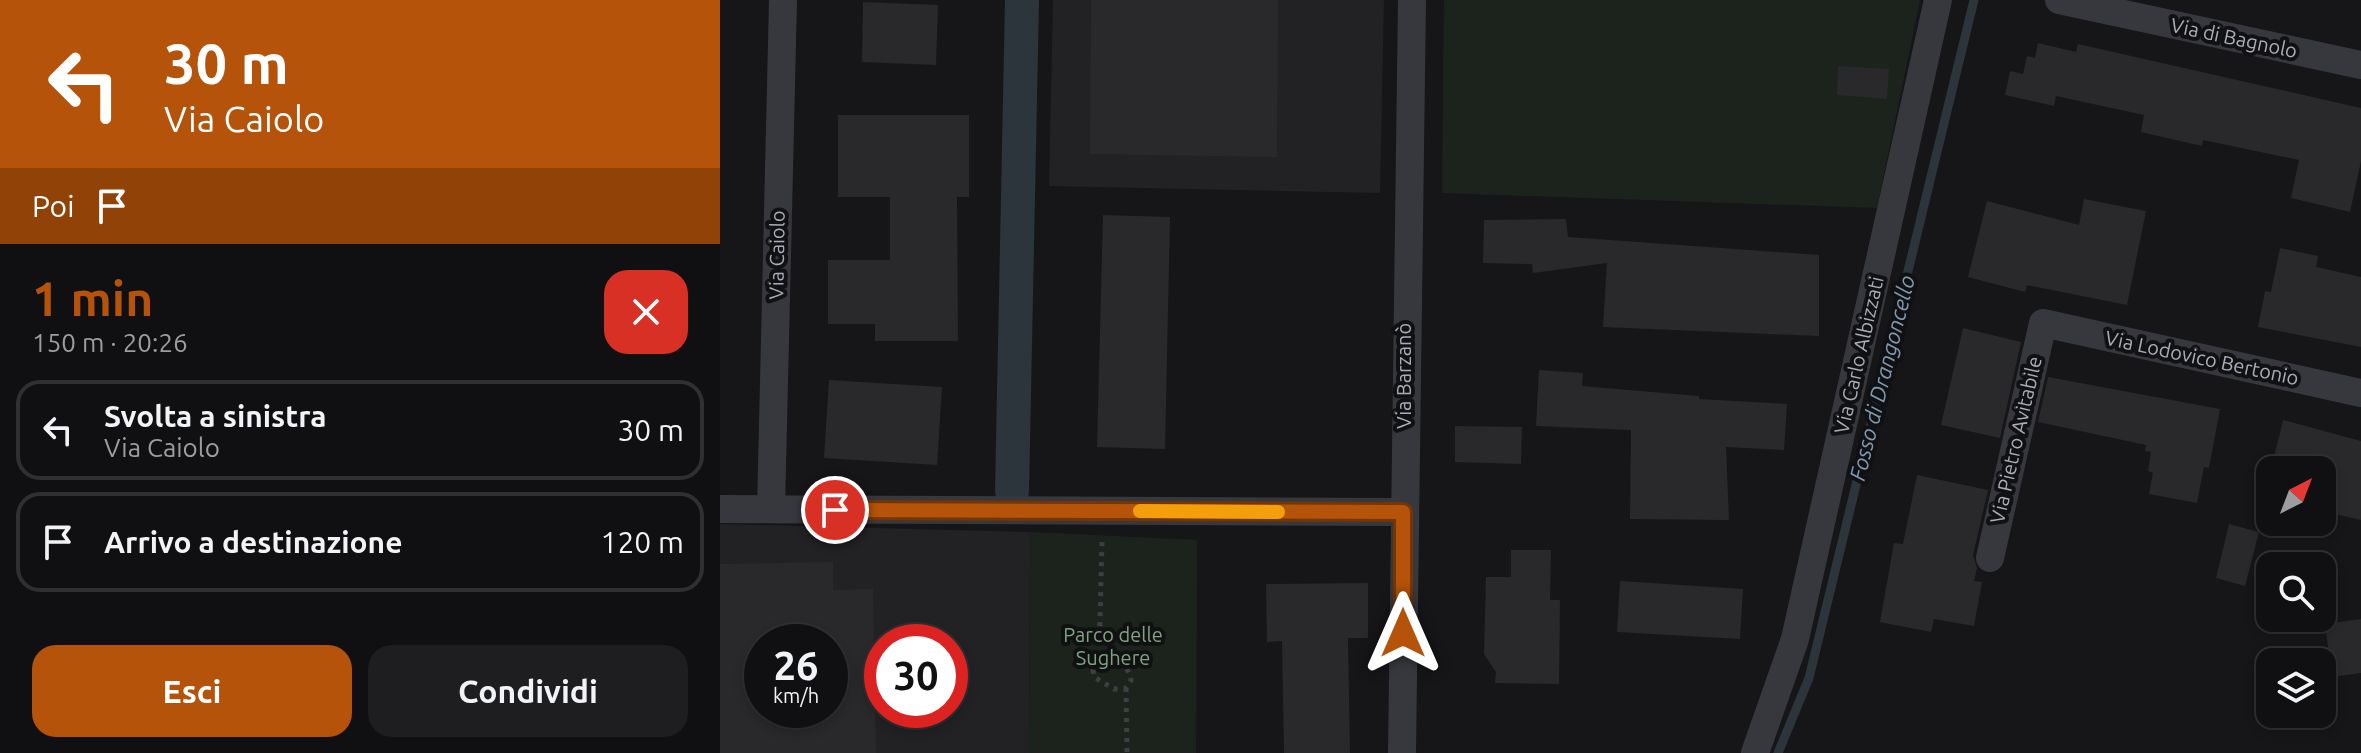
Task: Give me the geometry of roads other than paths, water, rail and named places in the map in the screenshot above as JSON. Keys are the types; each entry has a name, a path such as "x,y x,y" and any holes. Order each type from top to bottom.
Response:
{"street":[{"name":"Via Caiolo","path":"771,509 783,0"},
{"name":"Via Barzanò","path":"1402,753 1412,0"},
{"name":"Via Carlo Albizzati","path":"1755,753 1795,639 1938,0"},
{"name":"Via di Bagnolo","path":"2059,0 2361,65"},
{"name":"Via Lodovico Bertonio","path":"2043,323 2361,393"},
{"name":"Via Pietro Avitabile","path":"1990,558 2043,323"},
{"path":"720,509 1403,512"}],"waterway":[{"path":"1012,491 1022,0"},
{"name":"Fosso di Drangoncello","path":"1778,753 1809,678 1974,0"}],"park label":[{"name":"Parco delle Sughere","path":"1113,646"}]}
